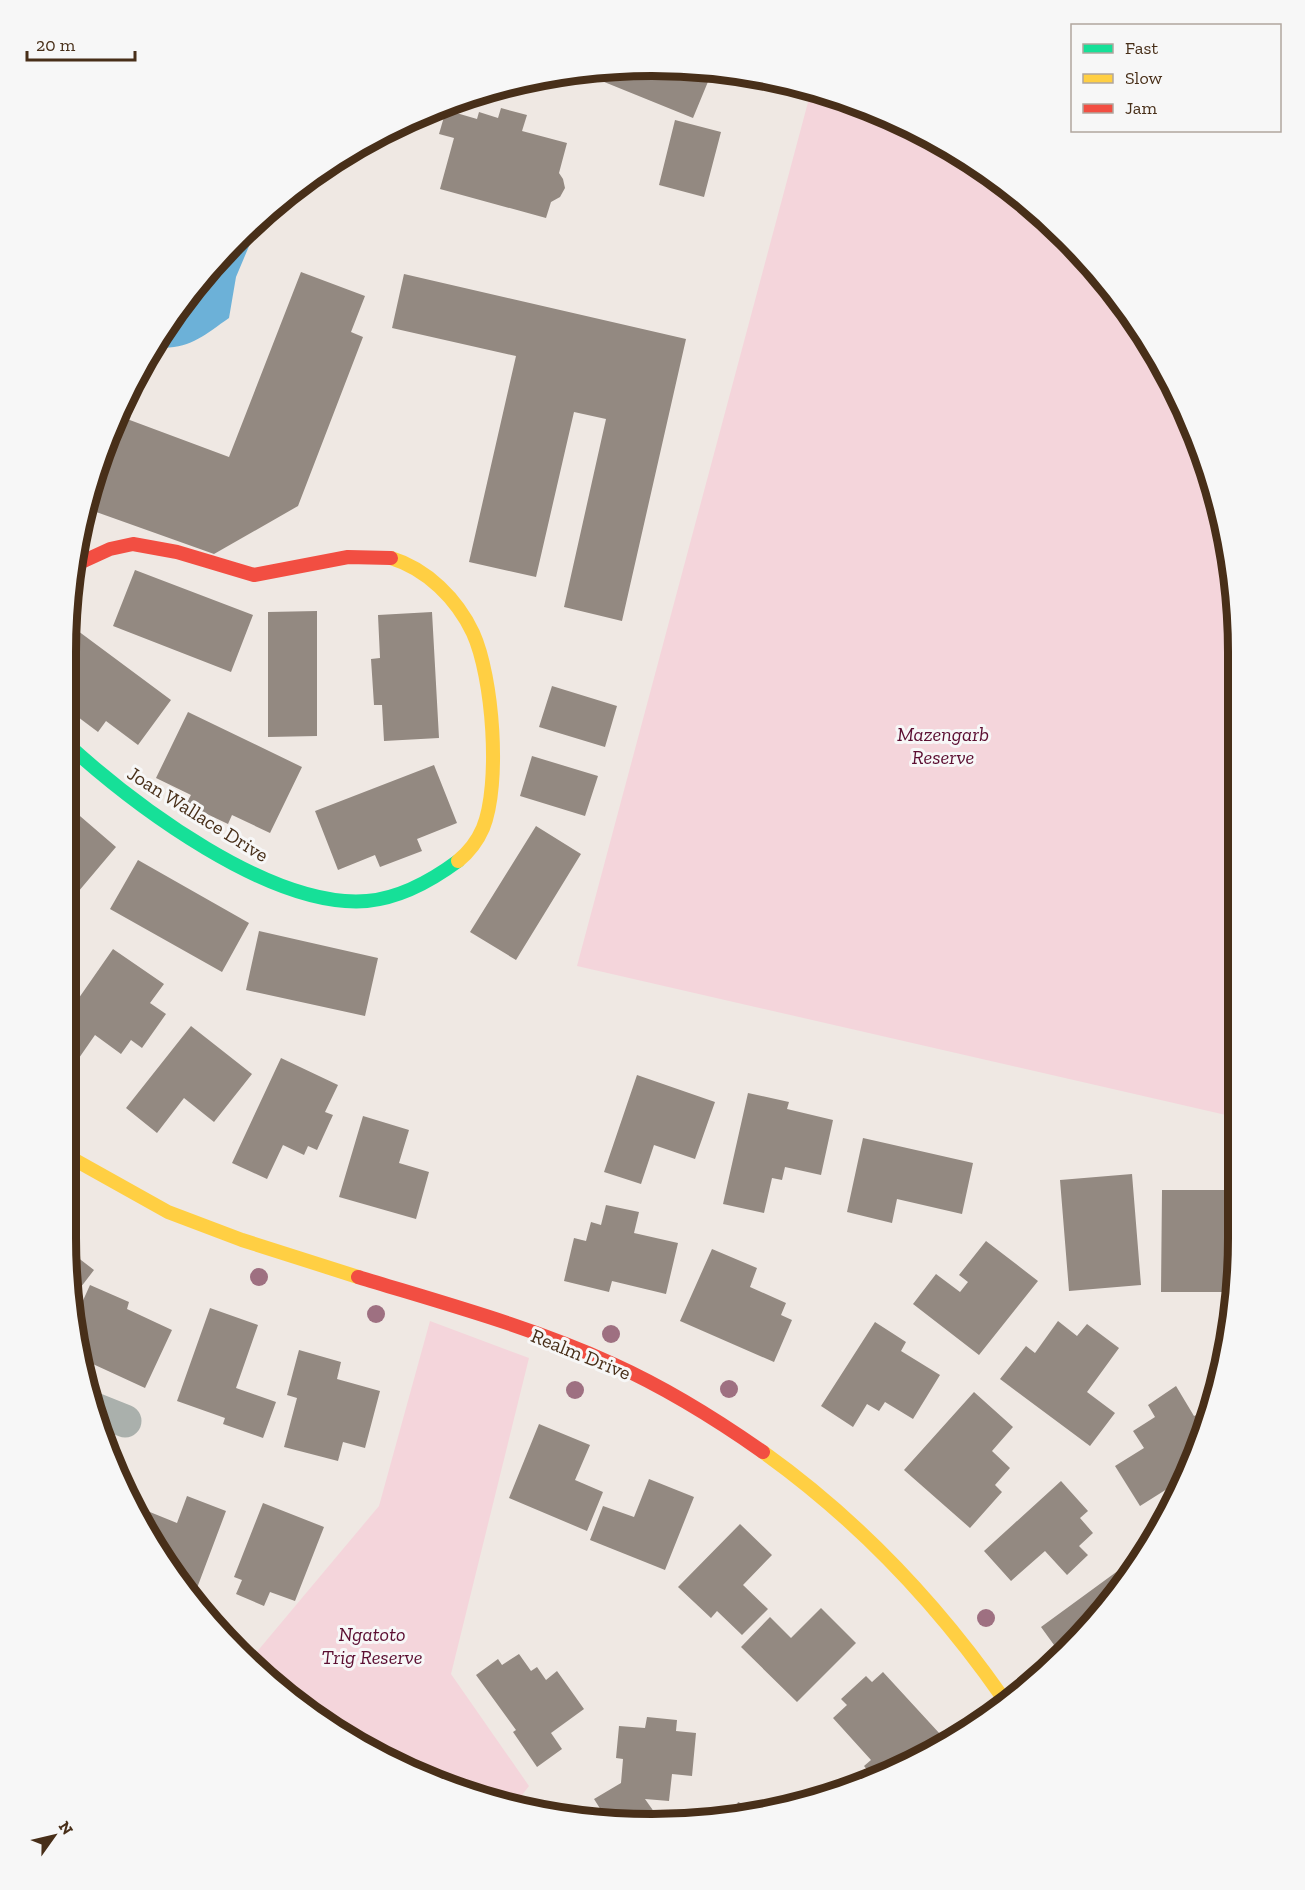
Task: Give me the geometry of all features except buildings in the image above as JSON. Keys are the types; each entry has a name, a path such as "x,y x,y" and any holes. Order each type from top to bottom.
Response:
{"street":[{"name":"Joan Wallace Drive","path":"76,753 95,772 178,829 268,881 341,902 383,900 410,892 456,862 475,845 484,825 493,779 484,671 476,639 457,607 431,579 412,567 389,557 359,556 254,575 159,548 122,545 84,561"},
{"name":"Realm Drive","path":"76,1161 116,1186 168,1211 265,1247 588,1353 663,1389 758,1446 853,1521 902,1570 946,1622 1001,1695"},
{"path":"104,1413 125,1421"}],"green space":[{"name":"Mazengarb Reserve","path":"809,98 873,120 907,136 973,174 1032,219 1086,273 1131,332 1169,398 1185,432 1209,503 1224,577 1227,615 1228,1115 577,966"},
{"name":"Ngatoto Trig Reserve","path":"430,1321 529,1358 451,1674 529,1786 520,1798 467,1783 432,1770 364,1736 302,1694 255,1654 379,1506"}],"water":[{"path":"252,238 236,277 229,318 194,341 164,348 174,332 196,302 219,273"}],"traffic: fast":[{"path":"76,752 128,795 206,848 248,871 289,888 329,899 367,901 380,899 415,887 458,861"}],"traffic: slow":[{"path":"391,558 417,570 450,597 473,633 486,676 490,702 493,759 489,809 478,838 458,861"},
{"path":"76,1161 168,1212 242,1240 358,1277"},
{"path":"763,1452 831,1506 894,1564 951,1629 1001,1695"}],"traffic: jam":[{"path":"84,561 110,549 133,544 177,552 254,575 348,557 391,558"},
{"path":"358,1277 551,1338 633,1373 709,1416 763,1452"}]}
